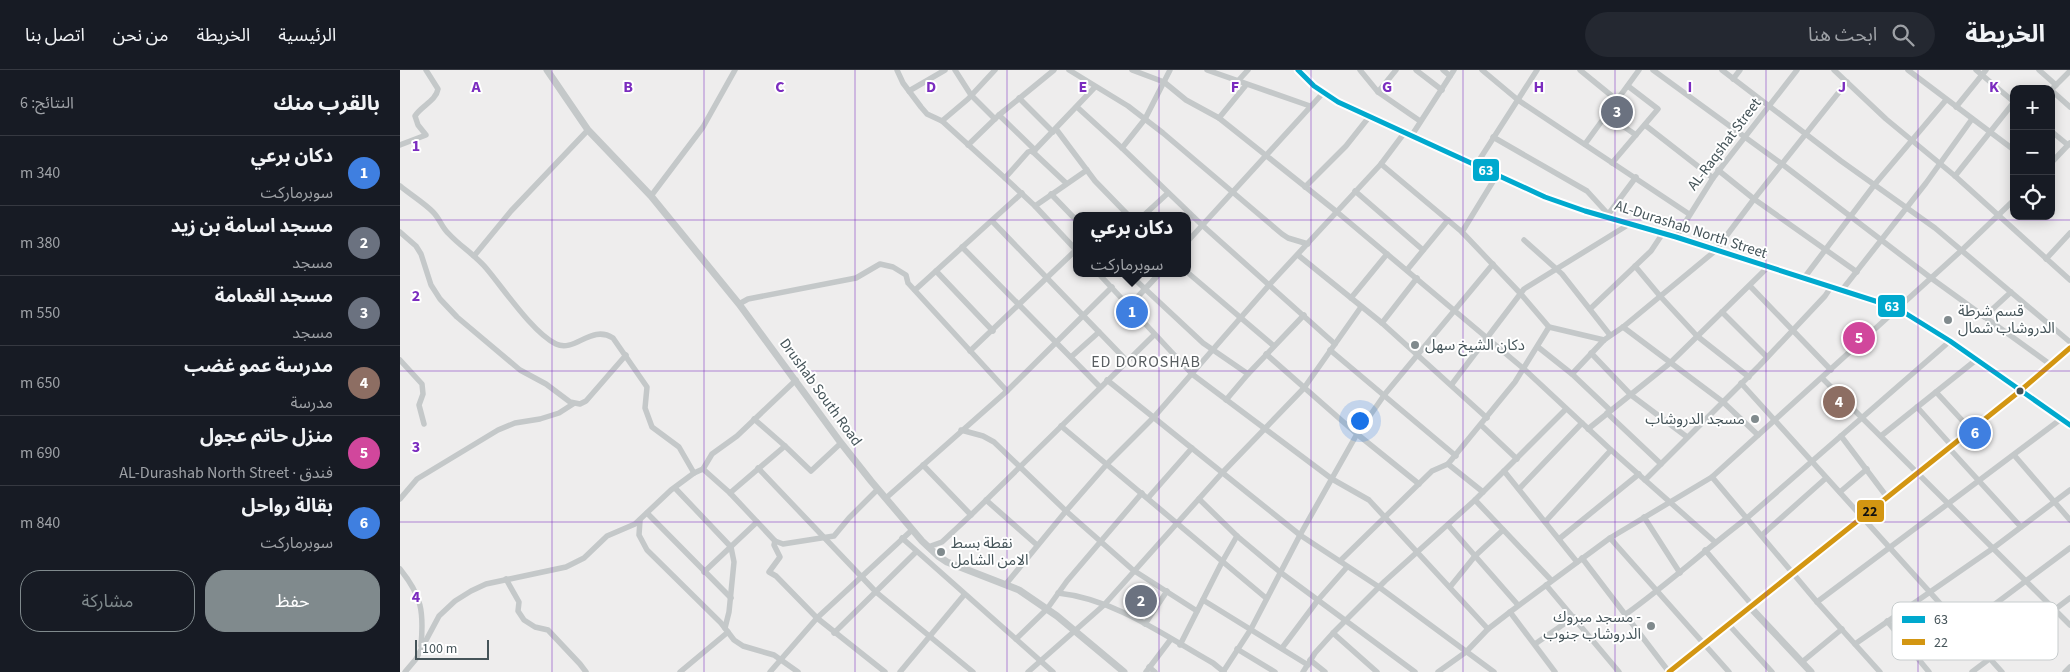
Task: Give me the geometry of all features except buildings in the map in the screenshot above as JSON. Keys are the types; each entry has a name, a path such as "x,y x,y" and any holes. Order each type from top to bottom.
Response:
{"street":[{"path":"400,146 426,135 418,125 415,116 435,96 438,89 426,70"},
{"name":"Drushab South Road","path":"547,70 588,130 651,196 739,304 841,443 928,547 947,562 1019,590 1047,609 1124,672"},
{"path":"651,196 703,127 735,70"},
{"path":"897,70 903,83 928,114 942,121 1006,178 1073,246"},
{"path":"909,91 945,70"},
{"path":"955,70 971,95 1034,151 1066,183"},
{"path":"942,121 995,70"},
{"path":"968,145 997,117 1054,70"},
{"path":"1069,70 1095,87 1104,90 1145,119 1288,238 1308,244"},
{"path":"1132,70 1164,82 1186,100 1219,118 1337,212 1524,369 1582,424 1715,542"},
{"path":"1122,148 1145,119 1170,70"},
{"path":"1207,70 1310,106"},
{"path":"1237,82 1248,70"},
{"name":"AL-Durashab North Street","path":"1298,70 1322,93 1545,197 1898,308 1950,341 2020,391"},
{"path":"1360,70 1378,92 1420,121"},
{"path":"1378,92 1396,70"},
{"path":"1416,70 1442,90"},
{"path":"1443,70 1450,76"},
{"path":"1006,584 1107,464 1154,417 1270,284 1420,121 1454,70"},
{"path":"1482,70 1518,100 1689,214"},
{"path":"1476,165 1537,70"},
{"path":"1580,70 1618,101"},
{"path":"1584,144 1640,70"},
{"path":"1653,70 1782,164 1850,218 2051,365"},
{"path":"1722,70 1963,249 2010,292 2070,342"},
{"path":"1733,78 1740,70"},
{"name":"AL-Raqshat Street","path":"1676,237 1718,170 1796,70"},
{"path":"1834,70 2070,280"},
{"path":"1908,70 2010,147"},
{"path":"1976,70 2010,99"},
{"path":"1956,107 1986,70"},
{"path":"2039,70 2056,85 2070,72"},
{"path":"1572,374 1604,340 1623,327 1715,251 1754,198 1847,82"},
{"path":"1219,118 1246,85"},
{"path":"1612,163 1658,108 1628,86"},
{"path":"1006,178 1028,152 1034,151 1095,87"},
{"path":"1191,237 1322,93"},
{"path":"2055,93 2070,106"},
{"path":"1019,98 1054,131 1095,181 1125,212"},
{"path":"1804,278 1875,184 1946,100"},
{"path":"1077,107 1188,212"},
{"path":"1955,176 2010,107"},
{"path":"1607,115 1636,135"},
{"path":"1305,187 1340,152 1369,116"},
{"path":"1842,290 1907,208 1972,119"},
{"path":"1645,125 1713,178"},
{"path":"474,256 511,210 588,130"},
{"path":"2055,134 2069,144 2055,159"},
{"path":"1493,137 1586,191 1607,215 1636,177"},
{"path":"1381,164 1462,232 1520,293 1549,327 1604,340"},
{"path":"1035,206 1087,170"},
{"path":"1718,170 1857,272"},
{"path":"1462,232 1497,176"},
{"path":"400,186 434,213 447,233 484,266 528,319 551,341 557,345 566,346 596,334 602,333 613,338 647,387 645,408 652,427 679,448 694,473"},
{"path":"1355,191 1423,250"},
{"path":"916,290 1022,193"},
{"path":"1147,212 1168,193"},
{"path":"1052,194 1073,217"},
{"path":"1438,672 1466,652 1488,629 1518,605 1610,538 1712,477 2010,204"},
{"path":"1191,215 1335,344"},
{"path":"1407,270 1448,220"},
{"path":"992,221 1127,361"},
{"path":"1452,384 1520,293 1631,223"},
{"path":"400,232 416,246 421,254 431,284 440,299 457,317 520,370 546,384 573,404"},
{"path":"1590,309 1658,243 1663,233"},
{"path":"2046,259 2070,233"},
{"path":"1524,240 1556,269 1610,335"},
{"path":"962,247 1100,387"},
{"path":"970,351 1073,254"},
{"path":"1351,298 1387,254"},
{"path":"1298,255 1382,323 1488,418"},
{"path":"739,304 748,299 856,278 880,264 902,271 906,275 908,282 1007,391"},
{"path":"1058,593 1069,594 1104,605 1145,624 1213,663 1224,672 1251,629 1300,535 1357,434 1385,394 1493,264"},
{"path":"1635,266 1697,336 1749,377"},
{"path":"1588,429 1670,363 1768,267"},
{"path":"936,271 993,331"},
{"path":"1191,276 1274,346"},
{"path":"1102,277 1192,374 1332,479 1369,500 1488,629"},
{"path":"1132,277 1212,350 1248,374"},
{"path":"1128,306 1156,277"},
{"path":"1382,323 1416,278"},
{"path":"1750,286 1794,329 1831,370"},
{"path":"886,498 1007,391 1112,287"},
{"path":"1646,480 1749,377 1831,287"},
{"path":"1984,317 2010,292"},
{"path":"1028,672 1039,660 1104,605 1133,570 1199,498 1304,388 1362,307"},
{"path":"1722,312 1767,357"},
{"path":"1226,400 1266,354 1304,315"},
{"path":"1340,561 1432,472 1448,464 1456,456 1488,418 1524,369 1549,327"},
{"path":"1623,327 1723,402 1758,436"},
{"path":"1071,357 1099,332"},
{"path":"928,547 942,542 971,515 1154,334"},
{"path":"1626,614 1658,591 1705,550 1747,518 1810,461 1950,341"},
{"path":"1538,347 1572,374 1661,464"},
{"path":"1504,471 1559,539 1580,560 1626,614 1669,672 2020,391 2070,348"},
{"path":"1330,350 1385,394 1456,456"},
{"path":"1590,353 1631,395 1687,437"},
{"path":"1266,354 1357,434 1419,484"},
{"path":"400,499 417,480 498,430 515,423 540,419 560,413 573,404 580,404 586,401 626,355"},
{"path":"400,360 422,384 423,394 419,405 424,424"},
{"path":"1881,436 1976,360"},
{"path":"1822,378 2046,602"},
{"path":"405,672 416,659 430,629 446,608 471,591 506,579 574,564 607,536 640,520 675,488 702,469 712,454 737,436 796,380"},
{"path":"1108,380 1222,474 1300,535 1379,587 1447,640 1494,672"},
{"path":"1741,383 1940,602"},
{"path":"2020,391 2070,425"},
{"path":"1936,392 1971,430"},
{"path":"1917,407 1978,481 2022,527"},
{"path":"1303,672 1333,633 1379,587 1475,500 1566,409"},
{"path":"1817,602 2060,419"},
{"path":"754,420 811,471 841,443"},
{"path":"1519,489 1582,424"},
{"path":"1482,425 1517,459"},
{"path":"1061,426 1266,598"},
{"path":"961,430 983,436 994,442 1066,511 1133,570 1197,610"},
{"path":"1841,436 1887,497"},
{"path":"730,493 785,446"},
{"path":"1148,498 1192,448"},
{"path":"1545,522 1611,450"},
{"path":"2014,454 2070,520"},
{"path":"1448,464 1483,492"},
{"path":"923,465 971,515"},
{"path":"758,468 876,592 973,672"},
{"path":"702,469 730,493 775,541 783,544 834,536 878,489"},
{"path":"1840,492 1867,469"},
{"path":"1559,539 1639,474"},
{"path":"1712,477 1817,602 1880,672"},
{"path":"1762,535 1826,478"},
{"path":"675,488 731,547 734,562 730,612 726,630 680,672"},
{"path":"1914,602 2022,527 2070,490"},
{"path":"1016,639 1047,609 1100,540 1142,494"},
{"path":"1199,498 1238,536 1280,572 1415,672"},
{"path":"986,500 1037,545"},
{"path":"1475,500 1549,582 1574,617 1619,672"},
{"path":"647,513 731,598"},
{"path":"1644,517 1680,573"},
{"path":"640,520 639,536 647,550 737,642 774,655 798,672"},
{"path":"704,572 757,522"},
{"path":"1448,525 1518,605"},
{"path":"770,672 816,618 912,530"},
{"path":"1450,588 1475,556 1503,530"},
{"path":"1180,644 1222,562 1238,536"},
{"path":"902,538 1053,672"},
{"path":"1610,538 1729,672"},
{"path":"775,541 774,545 780,557 769,572 776,576 816,618 885,672"},
{"path":"1999,602 2070,548"},
{"path":"1705,550 1751,606 1811,672"},
{"path":"834,633 916,552"},
{"path":"1282,648 1318,600 1347,567"},
{"path":"400,569 413,586 419,599 422,616 420,651"},
{"path":"506,579 519,602 518,611 524,620 535,627 548,630 586,672"},
{"path":"1145,624 1167,592"},
{"path":"900,672 964,594"},
{"path":"2058,608 2070,598"},
{"path":"1203,600 1325,672"},
{"path":"1510,612 1555,672"},
{"path":"2058,614 2070,625"},
{"path":"1534,644 1574,617"},
{"path":"1855,644 1892,618"},
{"path":"1887,621 1892,627"},
{"path":"1729,625 1772,672"},
{"path":"1802,662 1842,629"},
{"path":"1333,633 1377,672"},
{"path":"1155,672 1147,670 1171,639"},
{"path":"1237,649 1275,672"},
{"path":"1919,660 1929,672"},
{"path":"1972,672 1987,660"},
{"path":"1992,660 2002,672"},
{"path":"2065,672 2070,667"}],"transit line":[{"name":"63","path":"1298,70 1314,86 1338,102 1545,197 1897,308 1950,341 2070,425"},
{"name":"22","path":"1669,672 2020,391 2070,348"}],"place":[{"name":"مسجد الغمامة","path":"1617,112"},
{"name":"دكان برعي","path":"1132,312"},
{"name":"قسم شرطة الدروشاب شمال","path":"1948,320"},
{"name":"منزل حاتم عجول","path":"1859,338"},
{"name":"دكان الشيخ سهل","path":"1415,345"},
{"name":"مدرسة عمو غضب","path":"1839,402"},
{"name":"مسجد الدروشاب","path":"1755,419"},
{"name":"بقالة رواحل","path":"1975,433"},
{"name":"نقطة بسط الامن الشامل","path":"941,552"},
{"name":"مسجد اسامة بن زيد","path":"1141,601"},
{"name":"مسجد مبروك - الدروشاب جنوب","path":"1651,626"}],"district":[{"name":"ED DOROSHAB","path":"1146,361"}]}
